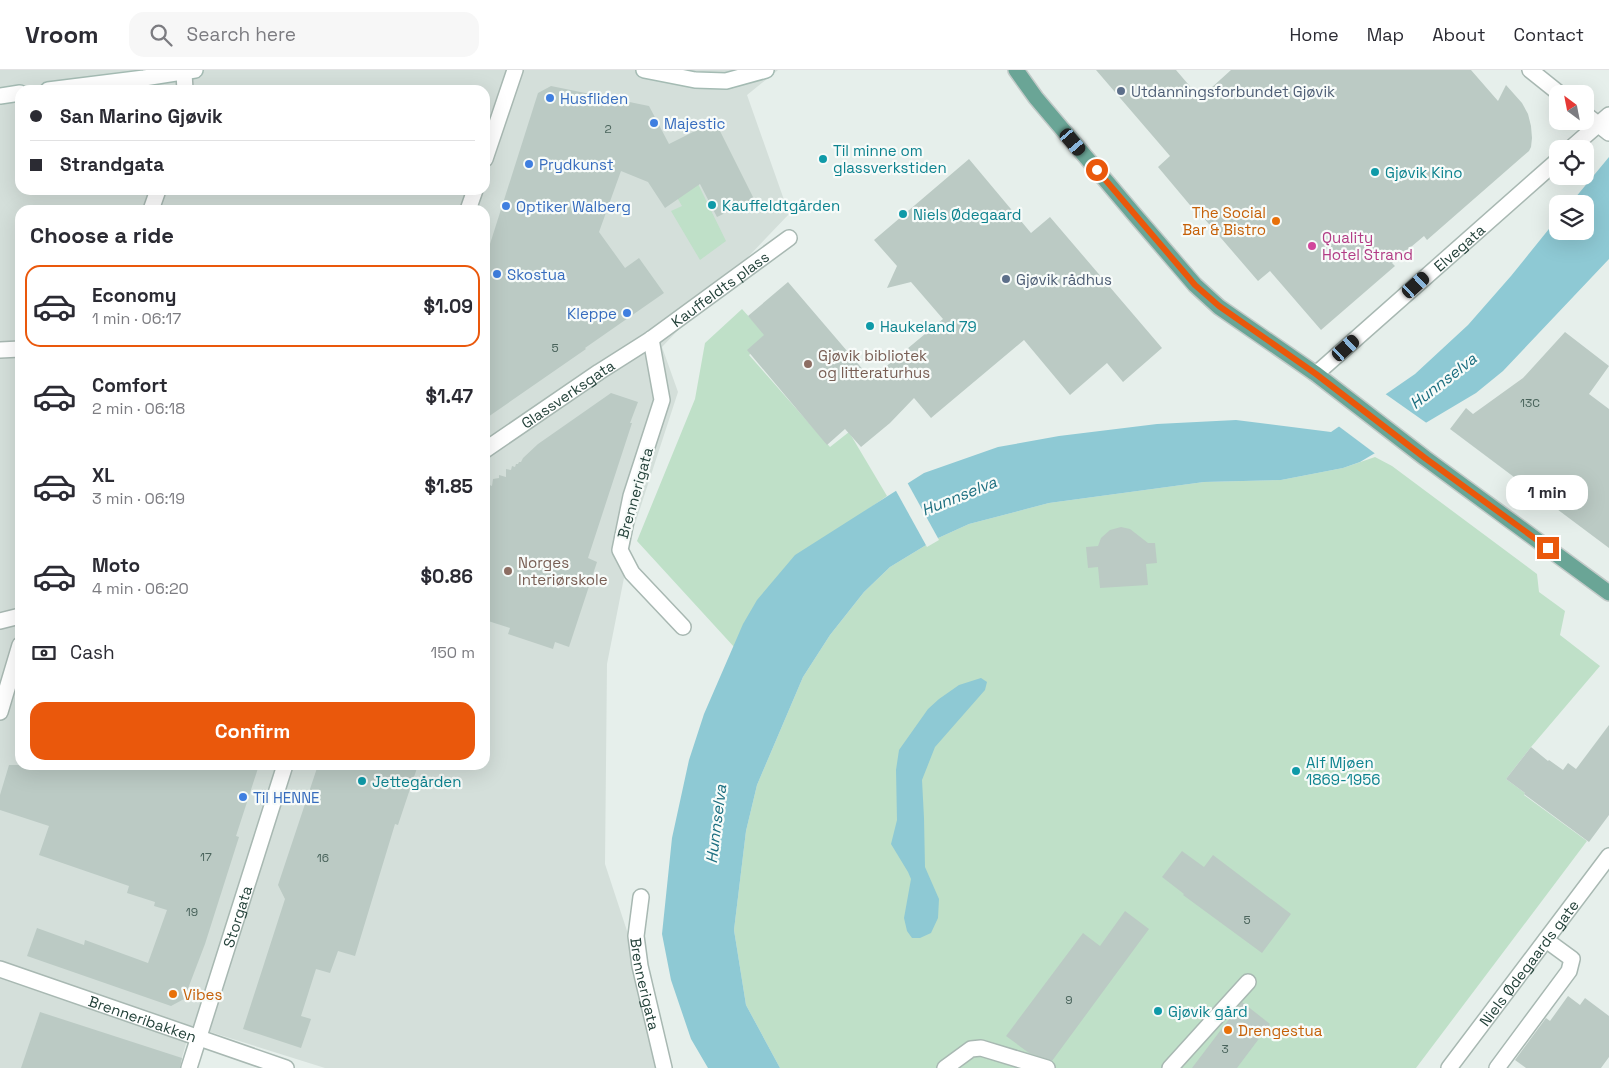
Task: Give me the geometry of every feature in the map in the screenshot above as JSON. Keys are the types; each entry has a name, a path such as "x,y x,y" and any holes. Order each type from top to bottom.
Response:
{"main road":[{"path":"1016,70 1036,98 1195,285 1219,306 1316,374 1425,458 1609,593"}],"street":[{"path":"490,144 515,70"},
{"path":"644,70 694,80 726,80 766,70"},
{"path":"1530,70 1549,85"},
{"path":"85,85 189,71 186,85"},
{"path":"0,96 15,94"},
{"path":"1583,140 1605,124"},
{"name":"Elvegata","path":"1316,374 1549,168"},
{"name":"Kauffeldts plass","path":"650,339 789,238"},
{"name":"Glassverksgata","path":"490,447 650,339"},
{"name":"Brennerigata","path":"650,339 662,400 631,496 620,550 632,572 683,627"},
{"path":"0,350 15,349"},
{"path":"0,621 15,617"},
{"path":"0,712 15,662"},
{"name":"Storgata","path":"189,1068 282,770"},
{"name":"Niels Ødegaards gate","path":"1449,1068 1609,856"},
{"name":"Brennerigata","path":"641,897 636,936 640,966 664,1068"},
{"path":"1497,1068 1569,971 1572,959 1546,940"},
{"name":"Brenneribakken","path":"0,969 286,1068"},
{"path":"1170,1068 1248,982"},
{"path":"945,1068 971,1049 981,1048 1047,1068"}],"shaded area":[{"path":"0,70 778,70 747,95 789,214 662,347 678,392 634,527 607,664 605,864 672,1068 325,1068 191,1026 179,1068 0,1068"}],"green space":[{"path":"678,143 726,241 700,260 671,211 682,206 665,177"},
{"path":"742,309 768,338 749,355 830,447 849,432 887,496 841,528 735,648 637,541 695,399 705,343"},
{"name":"Gjøvik gård","path":"1375,457 1392,466 1537,574 1539,592 1565,611 1560,635 1600,666 1506,779 1525,793 1524,795 1587,841 1416,1068 780,1068 746,1005 734,930 746,831 757,785 803,677 830,635 864,592 890,567 936,539 969,524 1049,503 1204,482 1281,480 1343,468"}],"water":[{"name":"Hunnselva","path":"1609,157 1609,259 1503,371 1476,393 1360,462 1343,468 1281,480 1204,482 1049,503 969,524 936,539 890,567 864,592 830,635 803,677 757,785 746,831 734,930 746,1005 780,1068 708,1068 691,1039 671,980 662,934 672,838 689,760 704,714 743,624 757,600 795,555 924,473 998,447 1059,436 1157,424 1236,420 1331,432 1415,374 1468,325 1549,229 1549,240 1594,240 1594,195 1577,195 1586,185 1594,185 1594,175"},
{"path":"981,678 987,682 985,690 935,747 922,780 925,867 939,899 938,918 931,933 920,938 912,938 907,931 904,918 911,879 891,844 897,820 896,770 899,750 928,709 939,699 959,685"}],"pier":[{"path":"1384,393 1428,424 1377,455 1337,425"},
{"path":"907,482 939,540 927,547 895,489"}],"building":[{"path":"1096,70 1176,70 1200,98 1231,70 1471,70 1498,101 1506,85 1522,103 1528,114 1531,126 1531,147 1529,151 1427,240 1424,236 1392,263 1395,266 1321,330 1270,271 1258,281 1202,216 1200,217 1158,167 1170,156"},
{"path":"551,86 649,106 669,144 715,121 754,199 717,217 700,184 665,208 648,182 621,171 599,232 625,268 639,258 664,293 490,416 490,244 538,93"},
{"name":"Gjøvik rådhus","path":"969,159 1031,233 1050,217 1162,348 1123,382 1107,363 1070,395 1024,340 931,418 914,398 890,423 861,447 845,429 827,445 747,350 764,335 748,316 788,282 871,379 943,319 911,282 887,288 897,266 874,240"},
{"path":"1565,332 1609,366 1589,394 1609,409 1609,548 1450,429 1466,408 1473,414 1523,378"},
{"path":"611,393 638,402 588,558 597,562 569,647 555,642 553,649 508,634 510,628 490,622 490,485 492,486 493,479 499,478 499,475 506,477 506,469 511,470 512,466 515,467 538,444"},
{"path":"1121,527 1130,529 1148,543 1155,543 1157,563 1146,564 1148,585 1100,588 1098,567 1088,568 1086,547 1098,546 1101,538 1110,530"},
{"path":"1609,725 1609,815 1589,842 1506,779 1531,747 1563,770 1568,763 1576,769"},
{"path":"9,765 15,765 15,770 257,770 236,836 239,837 205,944 184,999 171,1006 27,956 37,928 84,945 85,940 148,963 167,910 154,906 155,902 127,893 129,886 39,855 49,826 0,810 0,795"},
{"path":"316,770 416,770 398,825 395,824 355,956 338,951 330,973 316,969 301,1016 311,1019 301,1048 243,1029 285,899 278,885"},
{"path":"1182,851 1204,867 1213,855 1291,914 1262,953 1183,895 1162,877"},
{"path":"1125,911 1149,929 1052,1061 1029,1053 1006,1036 1083,933 1100,946"},
{"path":"1568,996 1580,1005 1585,998 1609,1016 1609,1057 1601,1068 1526,1068 1515,1060 1546,1018 1550,1021"},
{"path":"1242,1002 1270,1024 1237,1068 1192,1068"},
{"path":"40,1012 182,1058 180,1068 21,1068"}],"place":[{"name":"Utdanningsforbundet Gjøvik","path":"1121,91"},
{"name":"Husfliden","path":"550,98"},
{"name":"Majestic","path":"654,123"},
{"name":"Til minne om glassverkstiden","path":"823,159"},
{"name":"Prydkunst","path":"529,164"},
{"name":"Gjøvik Kino","path":"1375,172"},
{"name":"Kauffeldtgården","path":"712,205"},
{"name":"Optiker Walberg","path":"506,206"},
{"name":"Niels Ødegaard","path":"903,214"},
{"name":"The Social Bar & Bistro","path":"1276,221"},
{"name":"Quality Hotel Strand","path":"1312,246"},
{"name":"Skostua","path":"497,274"},
{"name":"Gjøvik rådhus","path":"1006,279"},
{"name":"Kleppe","path":"627,313"},
{"name":"Haukeland 79","path":"870,326"},
{"name":"Gjøvik bibliotek og litteraturhus","path":"808,364"},
{"name":"Norges Interiørskole","path":"508,571"},
{"name":"Alf Mjøen 1869-1956","path":"1296,771"},
{"name":"Jettegården","path":"362,781"},
{"name":"Til HENNE","path":"243,797"},
{"name":"Vibes","path":"173,994"},
{"name":"Gjøvik gård","path":"1158,1011"},
{"name":"Drengestua","path":"1228,1030"}],"route":[{"path":"1097,170 1195,285 1219,306 1316,374 1425,458 1548,548"}]}
